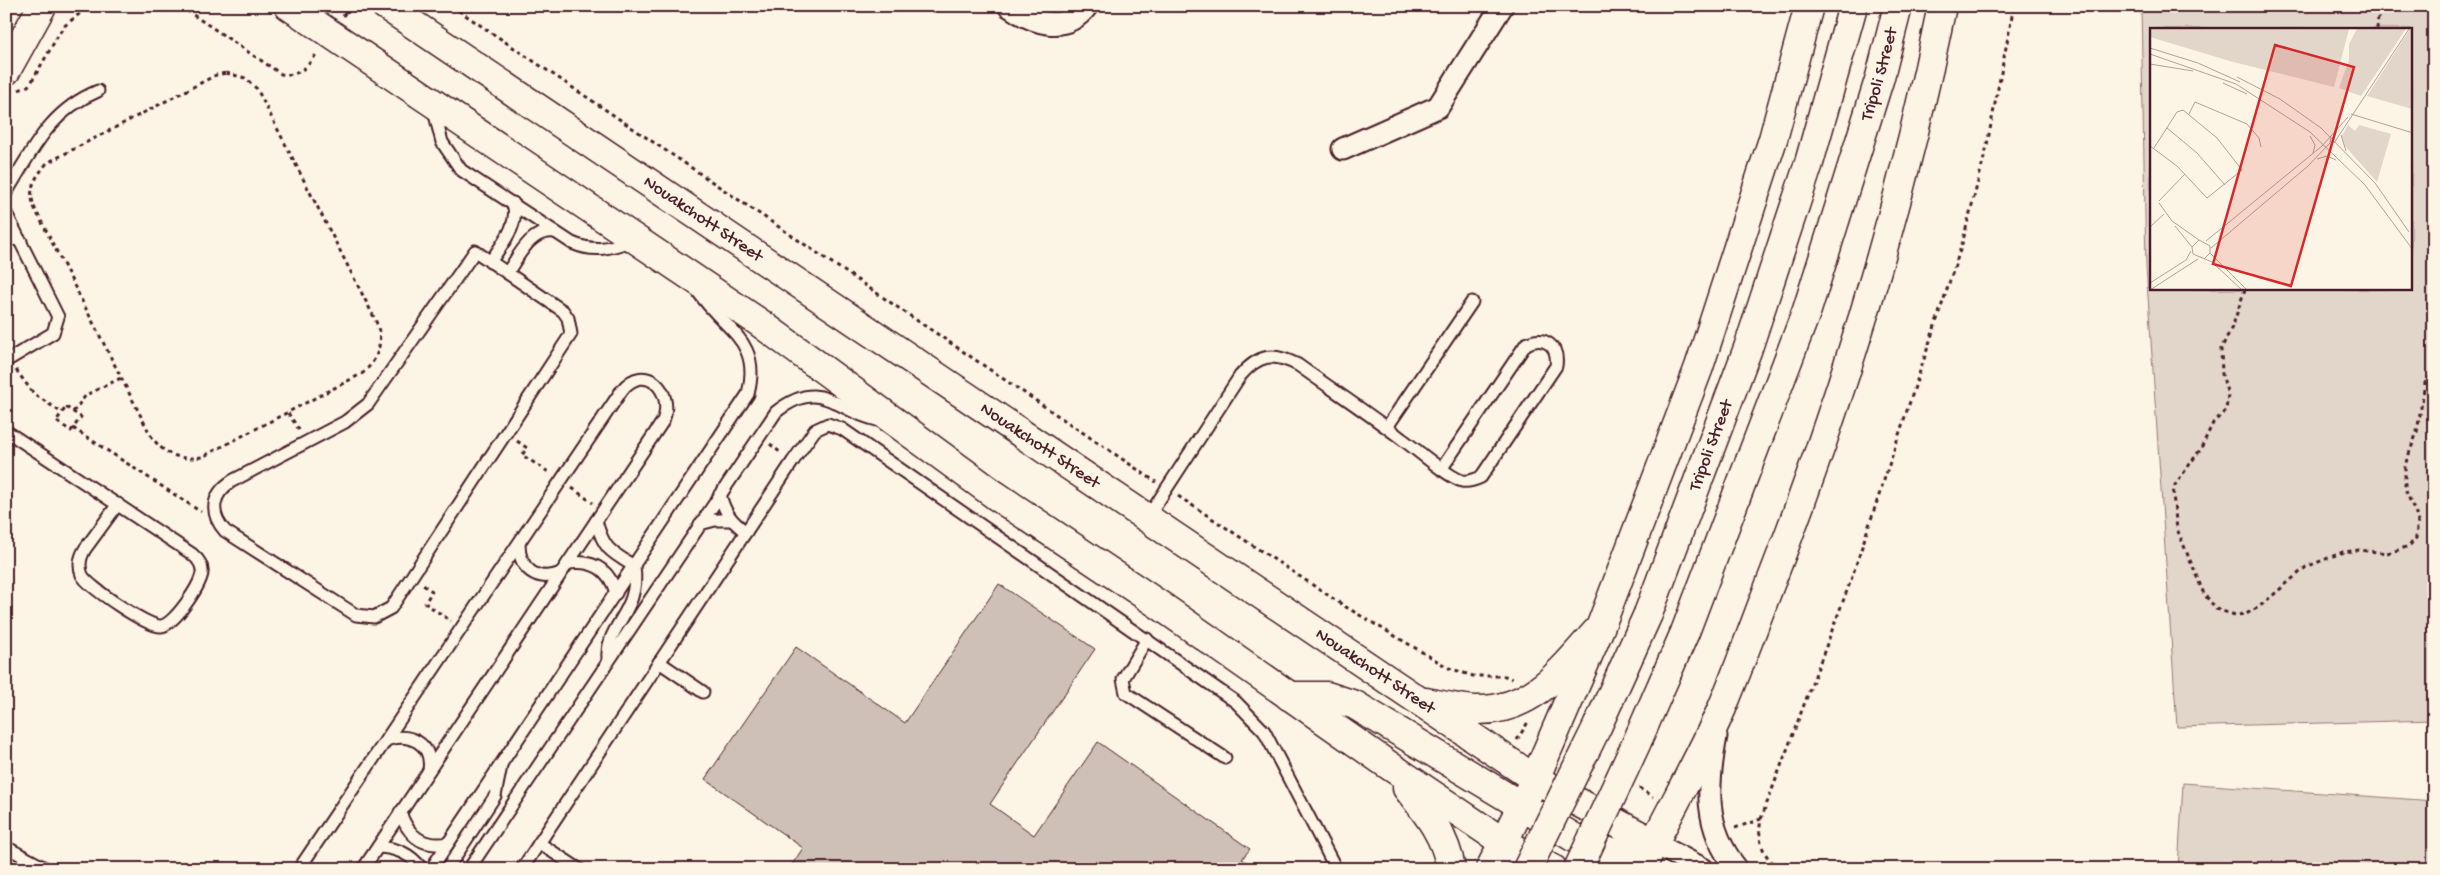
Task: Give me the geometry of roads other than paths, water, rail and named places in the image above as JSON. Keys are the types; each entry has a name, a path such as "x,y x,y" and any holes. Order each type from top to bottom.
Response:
{"main road":[{"path":"11,80 42,6"},
{"path":"289,6 690,276 829,372 995,496 1161,606 1387,764 1502,842 1553,869"},
{"name":"Nouakchott Street","path":"386,6 1148,517 1535,780 1654,844"},
{"path":"1490,869 1535,780 1600,628 1699,367 1773,139 1809,6"},
{"name":"Tripoli Street","path":"1527,869 1597,727 1648,614 1751,338 1809,163 1853,6"},
{"name":"Tripoli Street","path":"1578,869 1685,632 1806,310 1880,77 1898,6"},
{"path":"1641,869 1721,709 1795,520 1837,400 1898,195 1929,74 1942,6"},
{"path":"1417,700 1475,710 1508,706 1524,700 1552,682 1600,628"},
{"path":"1288,696 1327,696 1355,704 1579,842 1603,852 1629,852 1654,844"},
{"path":"1387,764 1429,815 1446,846 1451,869"}],"street":[{"path":"1008,6 1028,19 1043,24 1058,23 1072,18 1087,6"},
{"path":"1343,149 1438,107 1502,6"},
{"path":"1721,709 1711,764 1709,800 1717,834 1737,869"},
{"name":"Nouakchott Street","path":"1654,844 1703,869"}],"lane":[{"path":"6,193 48,126 70,104 98,91"},
{"path":"432,103 442,142 461,170 572,243 592,249 613,247 635,239"},
{"path":"490,262 513,225 515,218 513,203"},
{"path":"6,213 58,317 57,326 46,339 7,360"},
{"path":"507,273 531,239 540,233 555,232"},
{"path":"6,237 21,241"},
{"path":"475,251 507,273 563,311 571,326 571,334 391,608 374,617 356,615 225,531 218,524 214,514 214,504 217,494 223,486 345,422 368,404 475,251"},
{"path":"431,869 748,394 752,378 751,362 746,347 738,333 705,302 690,276"},
{"path":"1388,428 1472,302"},
{"path":"1148,517 1240,376 1250,364 1266,357 1283,357 1298,365 1442,468 1462,481 1472,481 1481,477 1556,366 1558,355 1553,346 1545,340 1535,340 1526,344 1442,468"},
{"path":"299,869 628,383 645,378 653,381 665,395 666,413 363,869"},
{"path":"469,869 771,418 788,402 804,397 819,396 835,400 872,419 897,423"},
{"path":"522,869 815,430 828,424 835,425 1236,702 1251,716 1274,749 1336,869"},
{"path":"6,431 118,504 192,554 202,566 199,581 182,609 171,623 164,626 147,622 91,585 81,572 81,556 84,549 118,504"},
{"path":"720,494 723,508 731,520 746,532"},
{"path":"700,524 715,520 731,520"},
{"path":"596,521 602,541 607,548 634,566"},
{"path":"518,544 519,555 523,565 531,573 546,577 561,573"},
{"path":"568,562 590,562 600,567 613,582 616,593"},
{"path":"608,662 607,653 612,635 632,601 635,589 634,566"},
{"path":"1146,639 1123,680 1126,693 1225,758"},
{"path":"660,662 703,692"},
{"path":"386,740 396,736 408,737 418,741 426,749 430,760 429,770"},
{"path":"447,869 495,796 501,764"},
{"path":"400,812 409,833 417,840 427,844 448,843"},
{"path":"539,843 579,869"},
{"path":"6,847 46,869"},
{"path":"378,847 398,850 407,854 422,869"}]}
